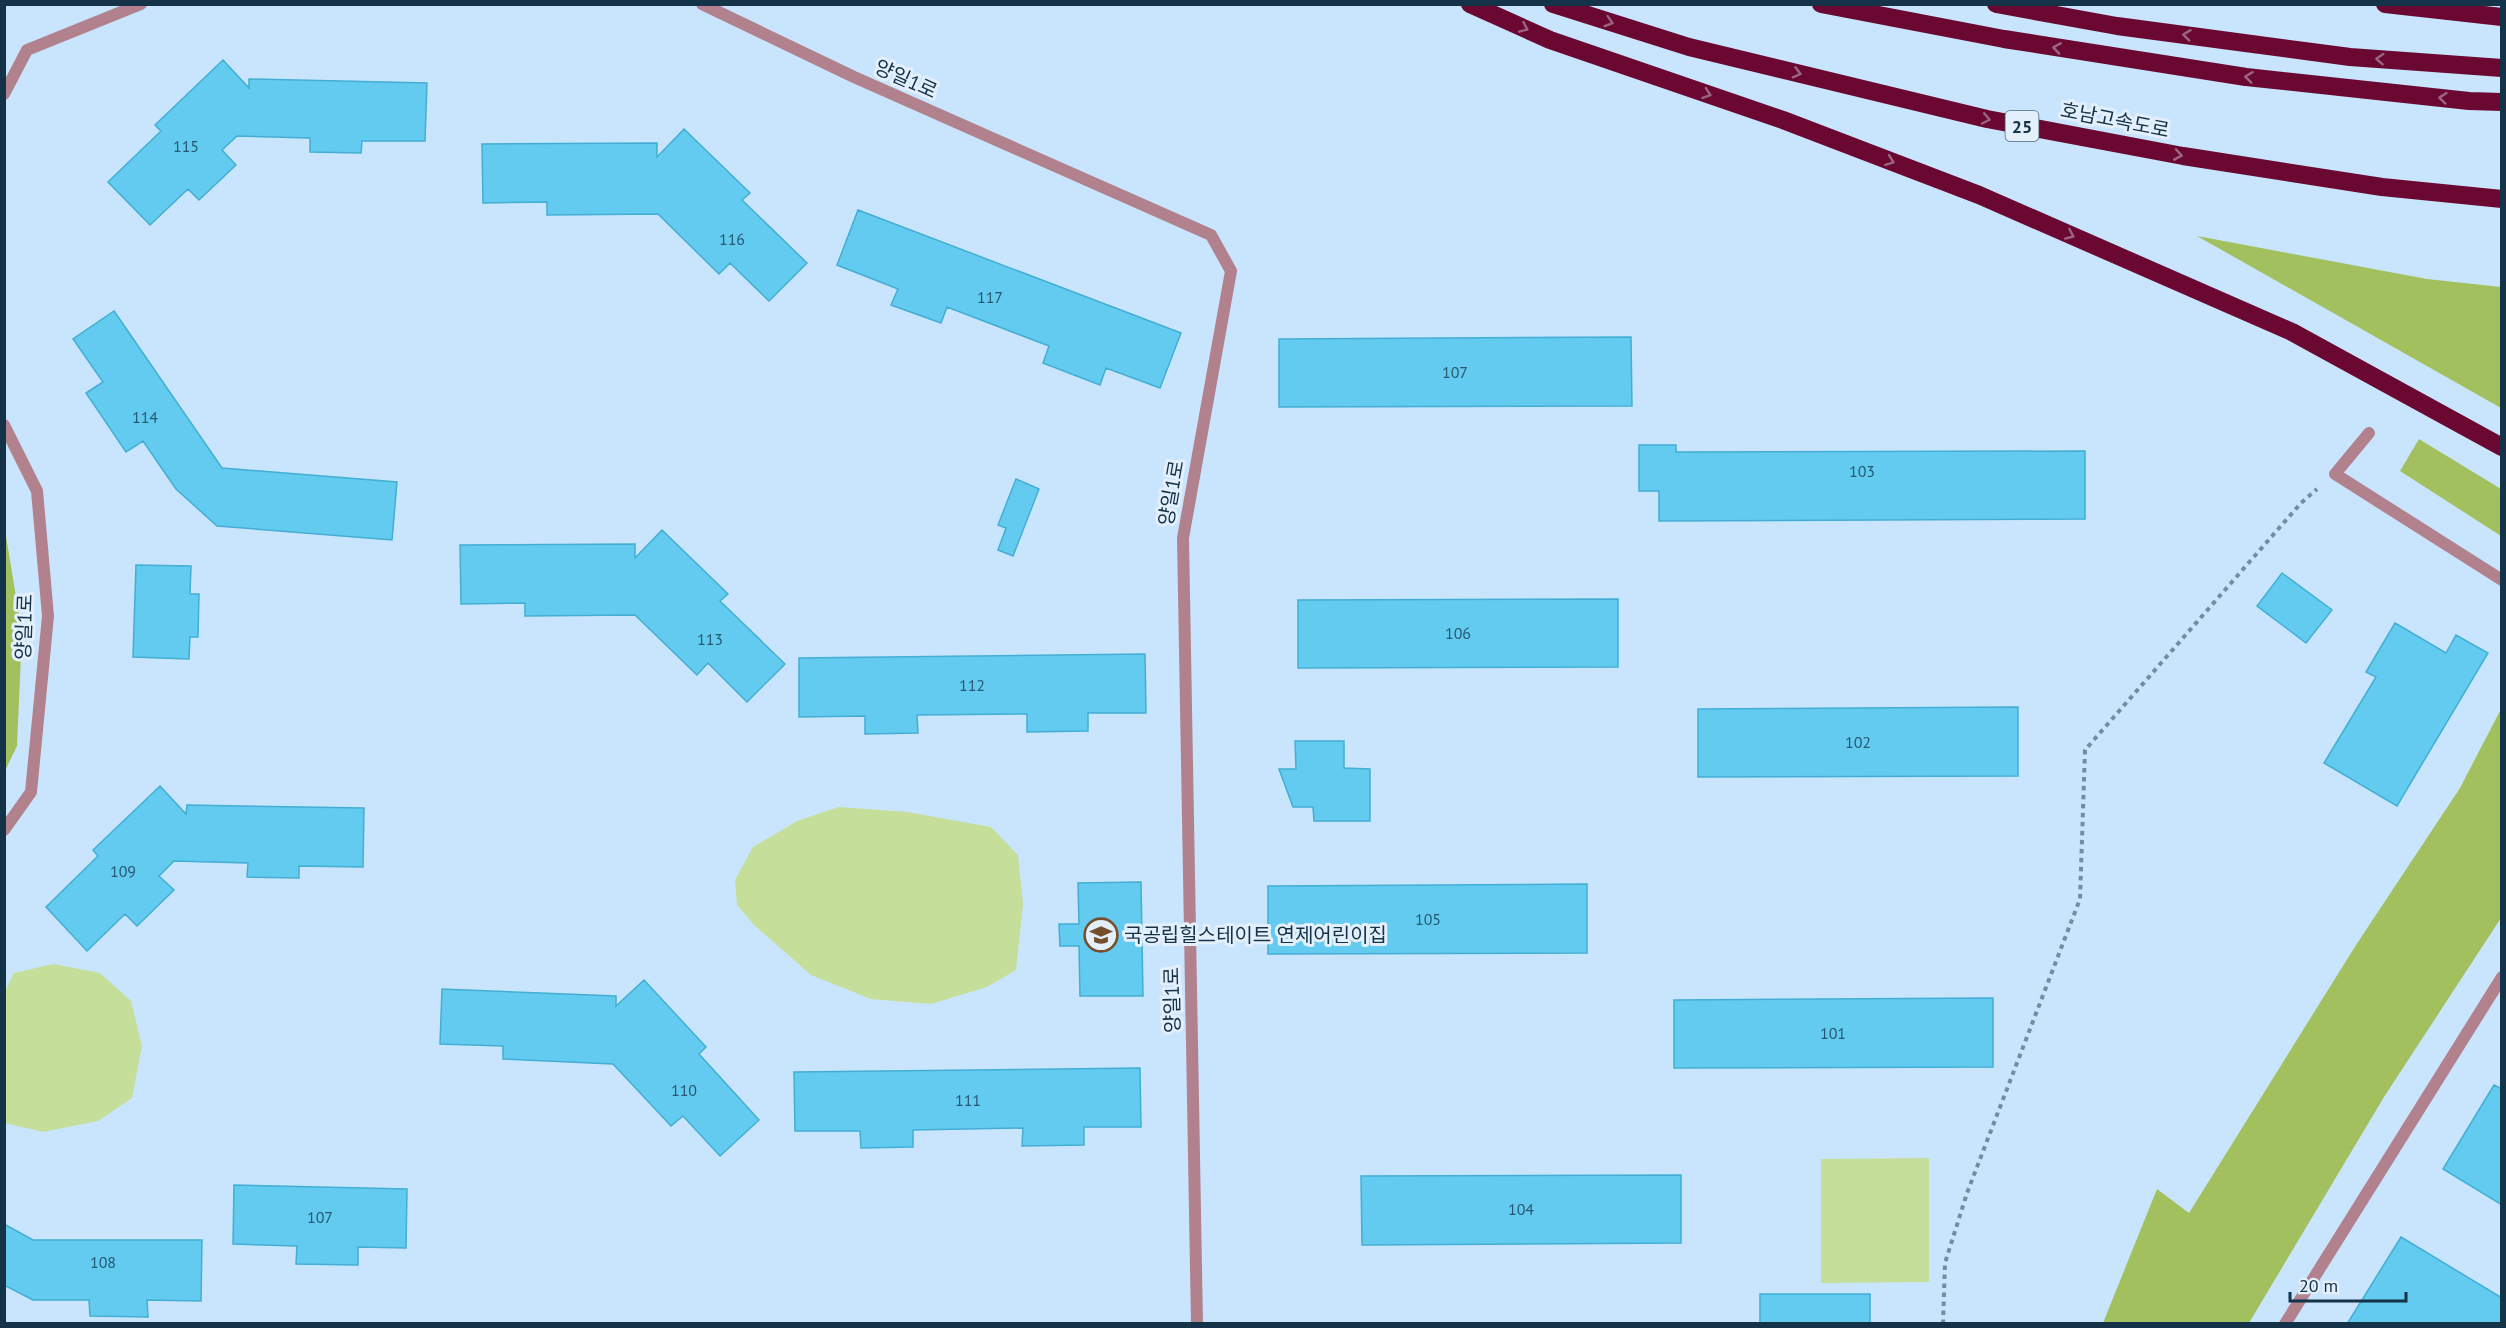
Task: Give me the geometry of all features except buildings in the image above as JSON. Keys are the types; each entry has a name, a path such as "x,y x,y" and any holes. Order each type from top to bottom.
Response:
{"highway":[{"path":"1470,4 1550,40 1783,120 1978,195 2292,332 2502,447"},
{"name":"호남고속도로","path":"1553,4 1689,47 1987,119 2183,156 2335,180 2502,199"},
{"path":"1821,4 2004,39 2246,77 2469,101 2502,102"},
{"path":"1996,4 2117,26 2350,57 2502,68"},
{"path":"2385,4 2502,17"}],"street":[{"path":"4,94 27,50 141,4"},
{"name":"양일1로","path":"702,4 854,77 1210,235 1231,271 1183,538 1197,1323"},
{"name":"양일1로","path":"4,425 37,491 48,616 31,792 4,830"},
{"path":"2369,433 2335,474 2502,580"},
{"path":"2285,1323 2502,977"}],"path":[{"path":"1943,1323 1945,1263 1967,1193 2080,899 2085,750 2301,503 2335,474"}],"green space":[{"path":"2197,236 2427,279 2501,287 2501,408"},
{"path":"2419,439 2501,489 2501,536 2400,471"},
{"path":"4,524 22,633 17,746 5,771"},
{"path":"2501,709 2501,918 2384,1097 2249,1323 2103,1323 2157,1189 2189,1213 2356,945 2460,788"},
{"path":"839,807 907,812 991,827 1018,855 1023,904 1016,970 987,987 931,1004 871,999 811,975 754,925 737,905 735,880 753,847 797,821"},
{"path":"53,964 100,973 131,1001 142,1046 132,1098 98,1121 43,1132 5,1123 5,991 14,973"},
{"path":"1929,1158 1929,1282 1821,1283 1821,1159"}],"place":[{"name":"국공립힐스테이트 연제어린이집","path":"1101,935"}]}
